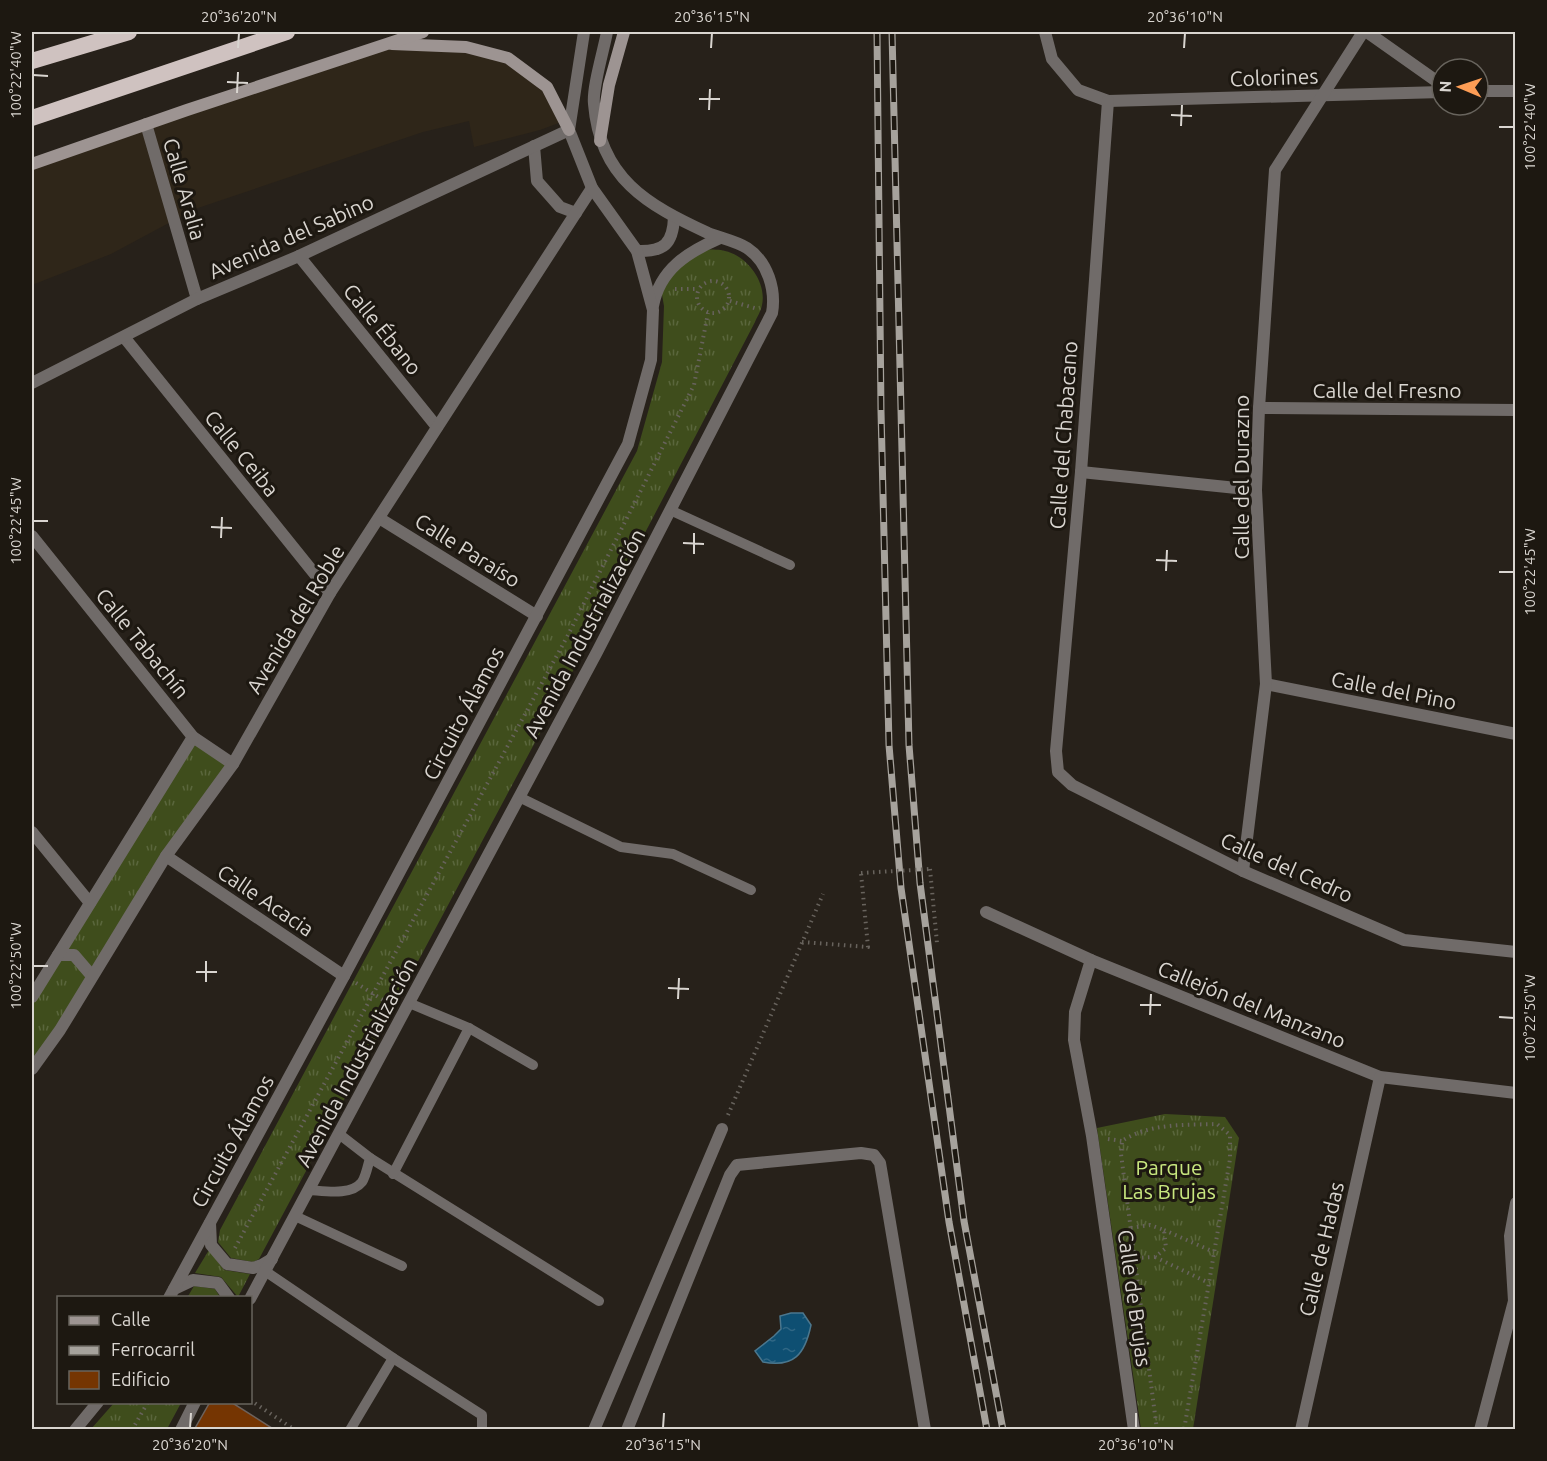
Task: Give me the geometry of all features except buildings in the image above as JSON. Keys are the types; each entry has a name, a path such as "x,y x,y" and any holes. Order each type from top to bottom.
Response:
{"highway":[{"path":"32,61 129,32"},
{"path":"32,118 287,32"}],"main road":[{"path":"32,164 423,32"},
{"path":"600,141 609,85 624,32"},
{"path":"382,44 466,47 507,58 547,87 569,130"}],"street":[{"path":"569,130 584,32"},
{"path":"607,32 593,102 600,141 609,159 623,181 674,217 747,248 766,270 774,300 772,313"},
{"name":"Colorines","path":"1045,32 1052,59 1078,90 1108,100 1430,92"},
{"path":"1365,32 1430,77"},
{"name":"Calle del Durazno","path":"1243,872 1266,684 1256,490 1259,408 1275,170 1321,95 1365,32"},
{"path":"1490,91 1515,91"},
{"name":"Calle del Chabacano","path":"1058,772 1056,751 1081,472 1108,100"},
{"name":"Calle Aralia","path":"146,124 197,299"},
{"name":"Avenida del Sabino","path":"32,383 197,299 299,256 569,130"},
{"name":"Circuito Álamos","path":"171,1293 344,976 628,444 651,360 653,310 637,251 592,188 569,130"},
{"path":"534,146 537,181 560,207 576,213"},
{"name":"Avenida del Roble","path":"32,1069 60,1030 166,856 233,764 330,593 592,188"},
{"path":"637,251 655,252 665,244 673,233 674,217"},
{"path":"653,310 656,289 668,273 696,248 720,238"},
{"name":"Calle Ébano","path":"299,256 437,427"},
{"name":"Avenida Industrialización","path":"252,1296 597,652 772,313"},
{"name":"Calle Ceiba","path":"124,337 330,593"},
{"name":"Calle del Fresno","path":"1259,408 1515,410"},
{"path":"1081,472 1256,490"},
{"name":"Calle Paraíso","path":"379,518 537,616"},
{"name":"Calle Tabachín","path":"32,536 193,737 233,764"},
{"name":"Calle del Pino","path":"1266,684 1515,734"},
{"path":"32,997 193,737"},
{"name":"Calle del Cedro","path":"1058,772 1072,785 1243,872 1404,940 1515,952"},
{"path":"32,832 90,903"},
{"name":"Calle Acacia","path":"166,856 344,976"},
{"name":"Callejón del Manzano","path":"986,912 1090,960 1380,1077 1515,1092"},
{"path":"58,955 74,955 92,975"},
{"name":"Calle de Brujas","path":"1090,960 1076,1012 1074,1040 1091,1130 1134,1430"},
{"name":"Calle de Hadas","path":"1301,1430 1380,1077"},
{"path":"594,1430 722,1129"},
{"path":"627,1430 730,1175 737,1165 861,1153 874,1155 880,1163 925,1430"},
{"path":"1479,1430 1514,1301 1510,1236 1515,1203"},
{"path":"210,1222 211,1245 227,1264 253,1268 272,1259"},
{"path":"171,1293 193,1280 218,1283 228,1296"},
{"path":"75,1430 96,1404"},
{"path":"181,1430 194,1404"}],"lane":[{"path":"670,510 790,565"},
{"path":"519,797 621,848 674,854 751,890"},
{"path":"407,1007 469,1028 533,1065"},
{"path":"393,1174 469,1028"},
{"path":"339,1134 393,1174 599,1301"},
{"path":"309,1190 350,1190 362,1182 370,1158"},
{"path":"295,1216 402,1266"},
{"path":"265,1271 482,1415 482,1430"},
{"path":"350,1430 393,1358"}],"path":[{"path":"711,280 719,281 730,293 729,301 725,309 717,313 708,313 700,307 697,298 699,289 711,280"},
{"path":"729,301 772,313"},
{"path":"754,308 755,301"},
{"path":"227,1264 568,635 694,385 708,313"},
{"path":"802,942 868,947 861,873 930,868 937,943"},
{"path":"722,1129 823,894"},
{"path":"344,976 373,993 407,1007"},
{"path":"1157,1430 1121,1154 1122,1141 1134,1133 1165,1126 1217,1124 1230,1136 1230,1160 1184,1430"},
{"path":"1131,1228 1150,1225 1214,1252"},
{"path":"1155,1257 1166,1248 1164,1230"},
{"path":"1135,1258 1155,1257 1209,1283"},
{"path":"252,1401 295,1430"},
{"path":"132,1430 147,1404"}],"shaded area":[{"path":"382,44 466,47 508,58 547,87 564,121 540,130 474,147 469,121 423,132 195,209 111,254 32,285 32,164"}],"green space":[{"path":"706,249 733,254 741,258 754,271 763,296 759,314 564,688 259,1259 253,1262 231,1258 218,1242 220,1230 637,451 662,362 664,306 661,289 670,272"},
{"path":"193,737 233,764 32,1069 32,997"},
{"name":"Parque Las Brujas","path":"1165,1114 1225,1117 1239,1138 1193,1429 1141,1429 1097,1128"},
{"path":"209,1250 224,1270 250,1274 237,1296 221,1277 195,1273"},
{"path":"194,1286 215,1289 219,1296 188,1296"},
{"path":"113,1404 180,1404 167,1429 91,1429"}],"water":[{"path":"803,1313 811,1325 801,1351 790,1361 763,1362 755,1351 781,1329 780,1316"}],"railway":[{"path":"877,32 881,411 889,745 901,888 949,1222 987,1430"},
{"path":"892,32 909,745 920,883 964,1221 1003,1430"}]}
